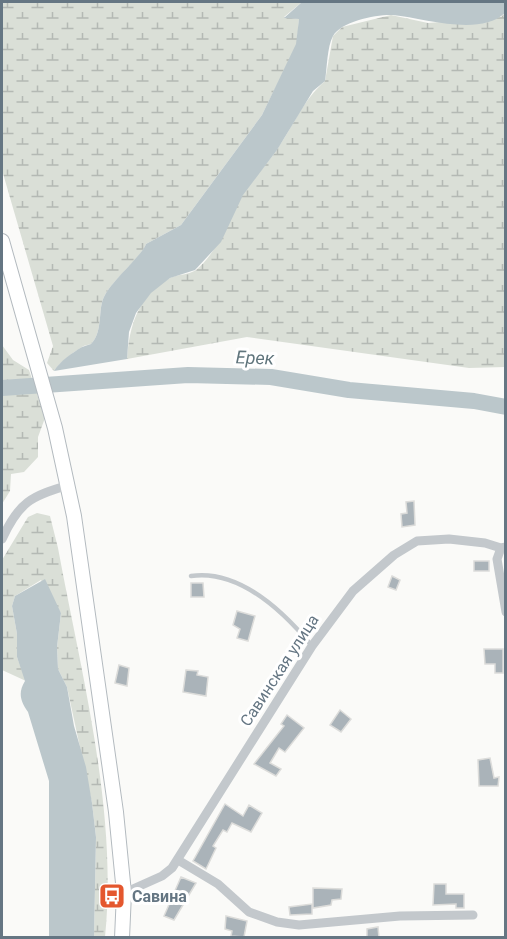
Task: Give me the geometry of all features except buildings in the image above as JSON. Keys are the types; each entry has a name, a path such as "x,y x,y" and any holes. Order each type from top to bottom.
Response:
{"street":[{"path":"2,241 33,355 56,428 69,485 116,812 124,893 122,938"},
{"path":"2,539 19,508 38,494 69,485"},
{"name":"Савинская улица","path":"124,893 162,876 178,860 312,646 353,591 394,555 417,541 449,539 503,547"},
{"path":"503,547 497,559 506,612"},
{"path":"178,860 218,884 249,912 277,922 299,926 400,916 474,915"}],"lane":[{"path":"190,576 208,573 235,583 274,606 290,619 312,646"}],"green space":[{"path":"2,2 302,2 284,17 299,19 297,44 262,115 181,225 146,244 109,289 101,306 98,333 91,344 70,355 54,371 47,363 53,346 2,170"},
{"path":"505,13 505,367 469,368 247,337 127,359 133,324 143,303 159,285 170,278 190,273 204,263 222,235 242,196 274,154 311,96 325,81 333,36 342,27 391,15 428,23 501,17"},
{"path":"2,345 13,360 29,370 45,418 38,437 38,457 24,472 11,474 10,491 2,504"},
{"path":"37,513 50,516 95,742 106,841 108,889 105,937 94,937 96,837 92,803 67,687 58,669 57,647 61,613 41,580 15,596 12,606 17,634 17,657 26,681 2,670 2,560 28,517"}],"shaded area":[{"path":"302,2 505,2 505,13 481,24 466,25 393,15 378,16 352,22 337,31 330,46 325,81 313,91 277,150 243,195 221,242 195,270 170,278 151,293 136,313 129,332 127,359 54,371 70,355 91,344 98,333 101,306 109,289 146,244 181,225 262,115 296,44 299,19 284,18"},
{"path":"45,579 61,613 57,647 58,669 67,687 92,803 96,837 94,937 49,937 49,781 21,696 21,689 25,681 17,657 17,634 12,606 15,596"}],"waterway":[{"name":"Ерек","path":"2,388 188,375 271,377 349,390 474,401 506,407"}],"place":[{"name":"Савина","path":"112,896"}]}
